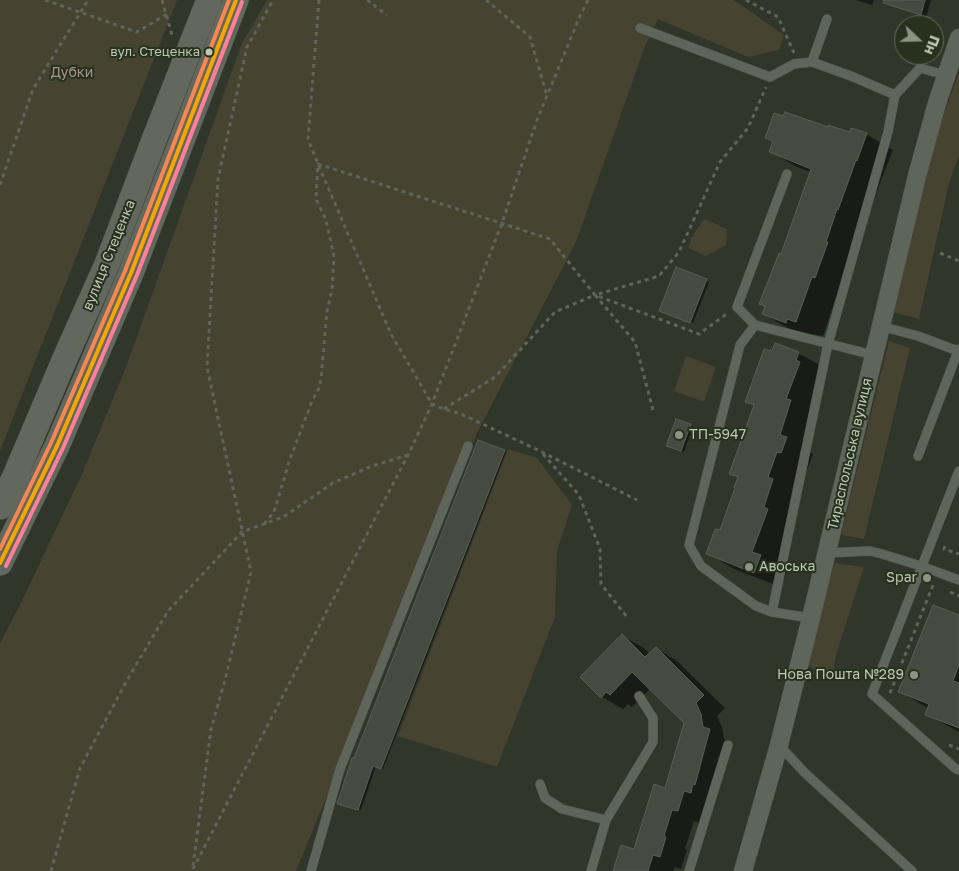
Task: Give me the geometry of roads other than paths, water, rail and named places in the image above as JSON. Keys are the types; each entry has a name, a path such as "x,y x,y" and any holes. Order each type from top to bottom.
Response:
{"main road":[{"name":"вулиця Стеценка","path":"0,507 107,264 210,0"},
{"name":"вулиця Стеценка","path":"0,564 57,446 131,273 236,0"}],"street":[{"name":"Тираспольська вулиця","path":"743,871 780,745 917,176 945,76 957,48"}],"lane":[{"path":"812,62 827,19"},
{"path":"640,28 770,77 794,64 812,62 895,95"},
{"path":"772,612 828,344 888,132 895,95 920,68 945,76"},
{"path":"788,174 737,307 755,326 874,355"},
{"path":"755,326 740,345 689,545 701,566 756,606 772,612 811,618"},
{"path":"880,326 959,350 918,456"},
{"path":"310,871 340,769 468,446"},
{"path":"958,771 872,694 959,472"},
{"path":"826,553 870,551 922,566 959,580"},
{"path":"591,871 606,820 653,742 653,718 639,696"},
{"path":"689,871 728,745"},
{"path":"780,745 805,773 912,871"},
{"path":"540,784 545,798 562,809 606,820"}],"place":[{"name":"вул. Стеценка","path":"209,52"},
{"name":"ТП-5947","path":"679,435"},
{"name":"Авоська","path":"749,567"},
{"name":"Spar","path":"927,578"},
{"name":"Нова Пошта №289","path":"914,675"}],"park label":[{"name":"Дубки","path":"72,73"}]}
